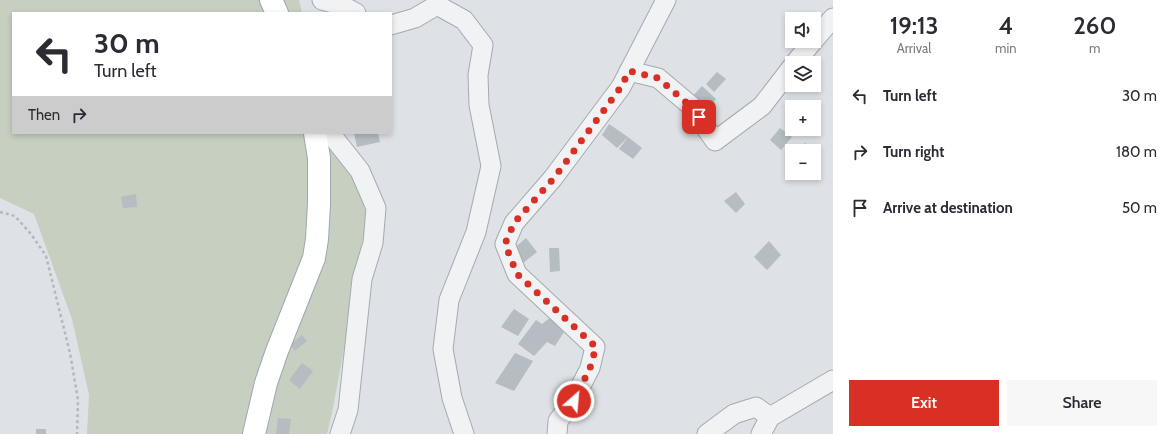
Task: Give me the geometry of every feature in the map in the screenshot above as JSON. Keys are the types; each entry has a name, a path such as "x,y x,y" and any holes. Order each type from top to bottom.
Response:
{"main road":[{"path":"272,0 277,12"},
{"path":"254,434 265,389 277,351 314,258 317,239 319,196 319,158 315,134"}],"street":[{"path":"322,0 341,5 354,12"},
{"path":"557,434 558,421 574,401 590,368 596,347 517,274 505,244 514,223 554,178 621,87 666,0"},
{"path":"392,25 415,18 437,5 464,20 483,46 478,75 479,105 491,166 476,232 449,300 443,349 452,398 464,434"},
{"path":"821,32 833,18"},
{"path":"801,56 808,48"},
{"path":"629,71 658,78 690,106 715,141 762,106 785,77"},
{"path":"331,134 360,171 376,208 373,243 362,279 348,410 340,434"},
{"path":"761,434 770,417 833,380"},
{"path":"707,434 734,414 756,407 770,417"}],"path":[{"path":"0,212 15,216 31,234 46,256 70,354 78,400 78,434"}],"green space":[{"path":"0,0 299,0 302,12 12,12 12,134 333,134 362,194 367,221 355,274 348,328 327,434 87,434 89,395 72,319 34,214 0,198"}],"building":[{"path":"717,72 726,79 714,92 706,84"},
{"path":"702,86 716,99 706,111 691,98"},
{"path":"609,124 628,137 617,148 602,135"},
{"path":"780,128 785,132 785,136 792,137 781,150 770,140"},
{"path":"354,134 378,134 380,142 357,147"},
{"path":"628,137 642,148 633,159 619,149"},
{"path":"736,192 745,204 736,213 724,201"},
{"path":"136,194 137,207 123,208 121,197"},
{"path":"526,238 537,252 523,263 512,250"},
{"path":"769,241 781,255 767,270 754,257"},
{"path":"549,248 559,248 560,271 550,272"},
{"path":"514,309 529,319 518,336 501,327"},
{"path":"551,317 564,332 555,346 547,342 534,356 518,344 536,320 542,324"},
{"path":"302,335 307,341 295,351 290,345"},
{"path":"515,353 533,361 514,391 495,383"},
{"path":"302,363 313,371 300,389 289,380"},
{"path":"278,418 291,419 289,434 276,434"},
{"path":"36,429 46,429 46,434 36,434"}],"route":[{"path":"574,401 590,368 596,347 517,274 505,244 514,223 554,178 621,87 629,71 658,78 690,106 699,117"}]}
